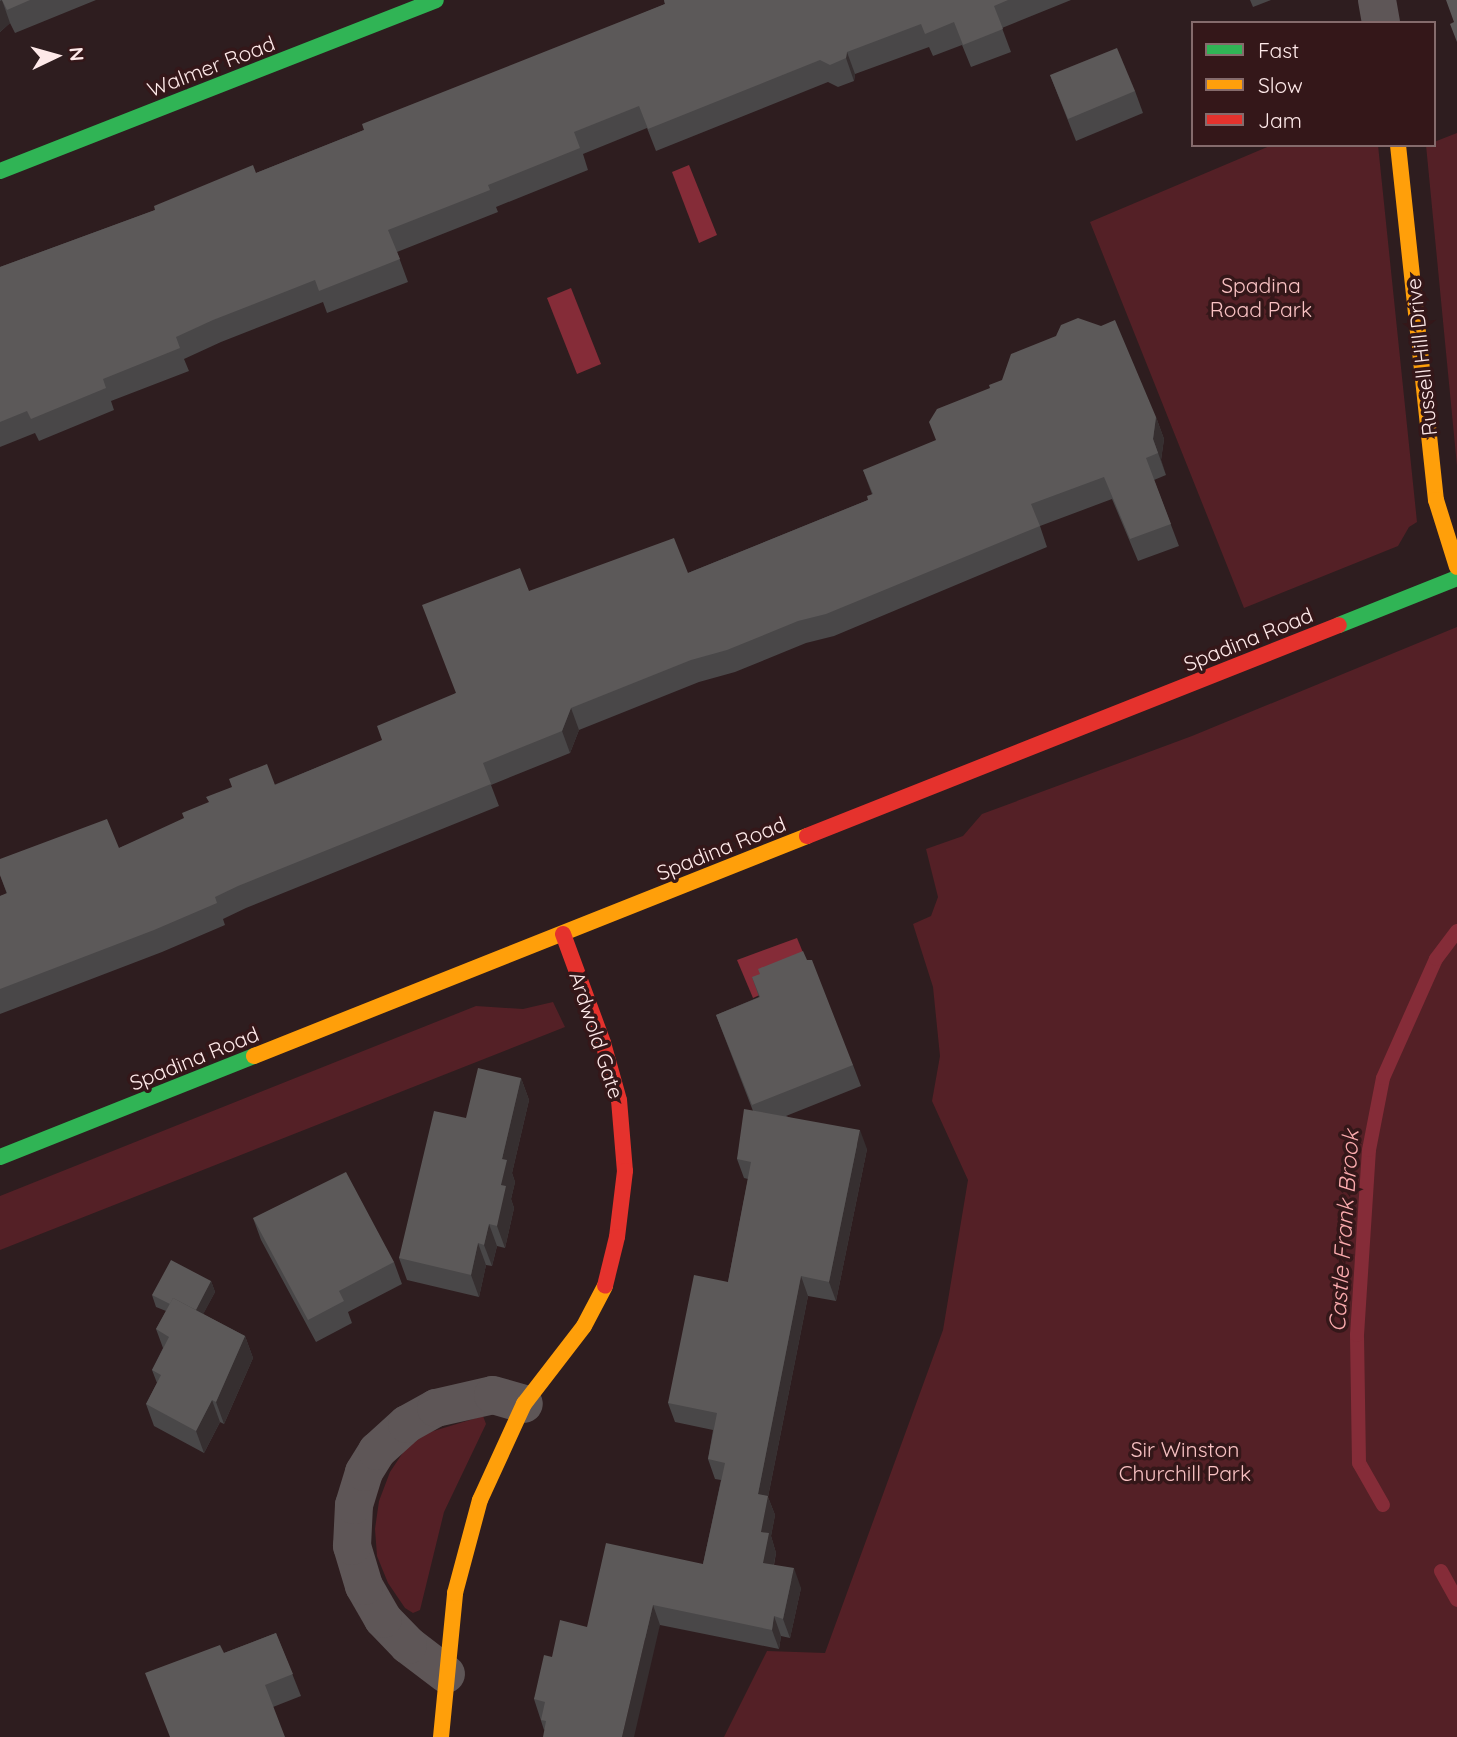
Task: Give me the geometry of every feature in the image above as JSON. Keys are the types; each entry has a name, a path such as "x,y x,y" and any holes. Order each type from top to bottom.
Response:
{"street":[{"name":"Walmer Road","path":"0,171 436,0"},
{"path":"1377,0 1381,21"},
{"name":"Russell Hill Drive","path":"1398,147 1436,500 1457,567"},
{"name":"Spadina Road","path":"0,1157 1457,578"},
{"name":"Ardwold Gate","path":"441,1737 455,1592 480,1500 524,1404 584,1326 604,1289 617,1237 625,1171 619,1100 603,1043 563,934"},
{"path":"446,1674 408,1645 383,1619 364,1586 352,1546 354,1505 365,1472 377,1451 407,1424 436,1408 493,1395 524,1404"}],"green space":[{"path":"1457,133 1457,466 1426,147 1436,147 1436,141"},
{"name":"Spadina Road Park","path":"1267,147 1378,147 1417,522 1409,527 1398,546 1244,608 1090,222"},
{"name":"Sir Winston Churchill Park","path":"1457,627 1457,1737 724,1737 767,1651 825,1653 943,1330 968,1180 932,1101 940,1056 933,987 913,924 931,916 938,897 926,849 963,836 982,814 1192,736"},
{"path":"553,1002 565,1027 0,1250 0,1196 476,1006 523,1009"},
{"path":"483,1416 486,1424 444,1512 420,1610 413,1613 405,1608 388,1583 377,1556 375,1529 379,1501 390,1472 406,1448 427,1433"}],"shaded area":[{"path":"689,165 717,235 699,243 672,172"},
{"path":"571,288 601,364 577,374 547,298"},
{"path":"797,938 811,972 753,998 737,960"}],"building":[{"path":"2,0 30,0 7,10"},
{"path":"664,0 1008,0 994,6 1003,29 963,45 954,22 925,34 921,24 847,52 846,58 830,65 820,60 648,129 639,106 574,132 580,148 488,185 490,190 388,230 400,259 319,291 315,280 213,320 176,337 180,348 103,379 106,388 31,419 27,411 0,422 0,267 155,210 154,206 253,165 256,173 364,130 362,124 665,4"},
{"path":"1446,0 1457,0 1457,42 1450,24 1454,22"},
{"path":"1117,48 1135,91 1068,119 1050,75"},
{"path":"1078,318 1101,326 1115,320 1156,417 1153,439 1158,453 1146,458 1171,524 1130,539 1104,477 1031,504 1040,526 826,614 798,621 727,650 691,660 571,708 562,731 483,763 491,784 238,886 215,897 217,903 154,930 0,989 0,896 7,893 0,875 0,859 107,819 119,848 184,818 182,813 209,802 206,797 232,787 229,779 267,764 275,785 382,740 377,726 456,693 422,605 520,568 529,591 674,538 688,573 868,500 867,496 873,494 863,470 936,440 929,422 937,409 990,388 989,385 1002,380 1011,354 1056,336 1061,325"},
{"path":"803,951 807,960 812,960 853,1065 752,1105 716,1015 760,997 752,977 760,974 758,969"},
{"path":"478,1068 521,1078 502,1159 507,1160 501,1185 506,1186 497,1226 489,1224 484,1245 478,1243 471,1275 399,1258 434,1111 466,1118"},
{"path":"744,1109 860,1130 829,1282 801,1276 758,1494 768,1496 761,1532 769,1533 763,1563 794,1568 783,1619 774,1616 772,1630 653,1605 622,1737 543,1737 546,1721 541,1720 545,1702 534,1699 544,1655 552,1657 560,1620 587,1627 606,1543 703,1564 725,1463 708,1459 717,1413 668,1403 694,1275 728,1282 751,1162 737,1159"},
{"path":"346,1172 394,1262 339,1291 344,1301 308,1320 253,1218"},
{"path":"171,1260 211,1281 196,1310 173,1298 170,1304 152,1295"},
{"path":"173,1298 245,1336 216,1402 212,1400 196,1431 146,1404 161,1375 152,1370 169,1337 156,1329"},
{"path":"276,1633 293,1674 265,1685 285,1737 170,1737 145,1673 220,1645 224,1653"}],"waterway":[{"name":"Castle Frank Brook","path":"1383,1505 1359,1463 1357,1335 1369,1150 1383,1078 1436,959 1457,931"},
{"name":"Castle Frank Brook","path":"1441,1571 1457,1600"}],"traffic: fast":[{"path":"0,171 436,0"},
{"path":"1339,625 1457,578"},
{"path":"0,1157 254,1056"}],"traffic: slow":[{"path":"1398,147 1436,500 1457,567"},
{"path":"254,1056 807,836"},
{"path":"441,1737 455,1593 480,1500 524,1404 584,1326 605,1286"}],"traffic: jam":[{"path":"807,836 1339,625"},
{"path":"563,934 603,1043 619,1100 625,1171 617,1237 605,1286"}]}
